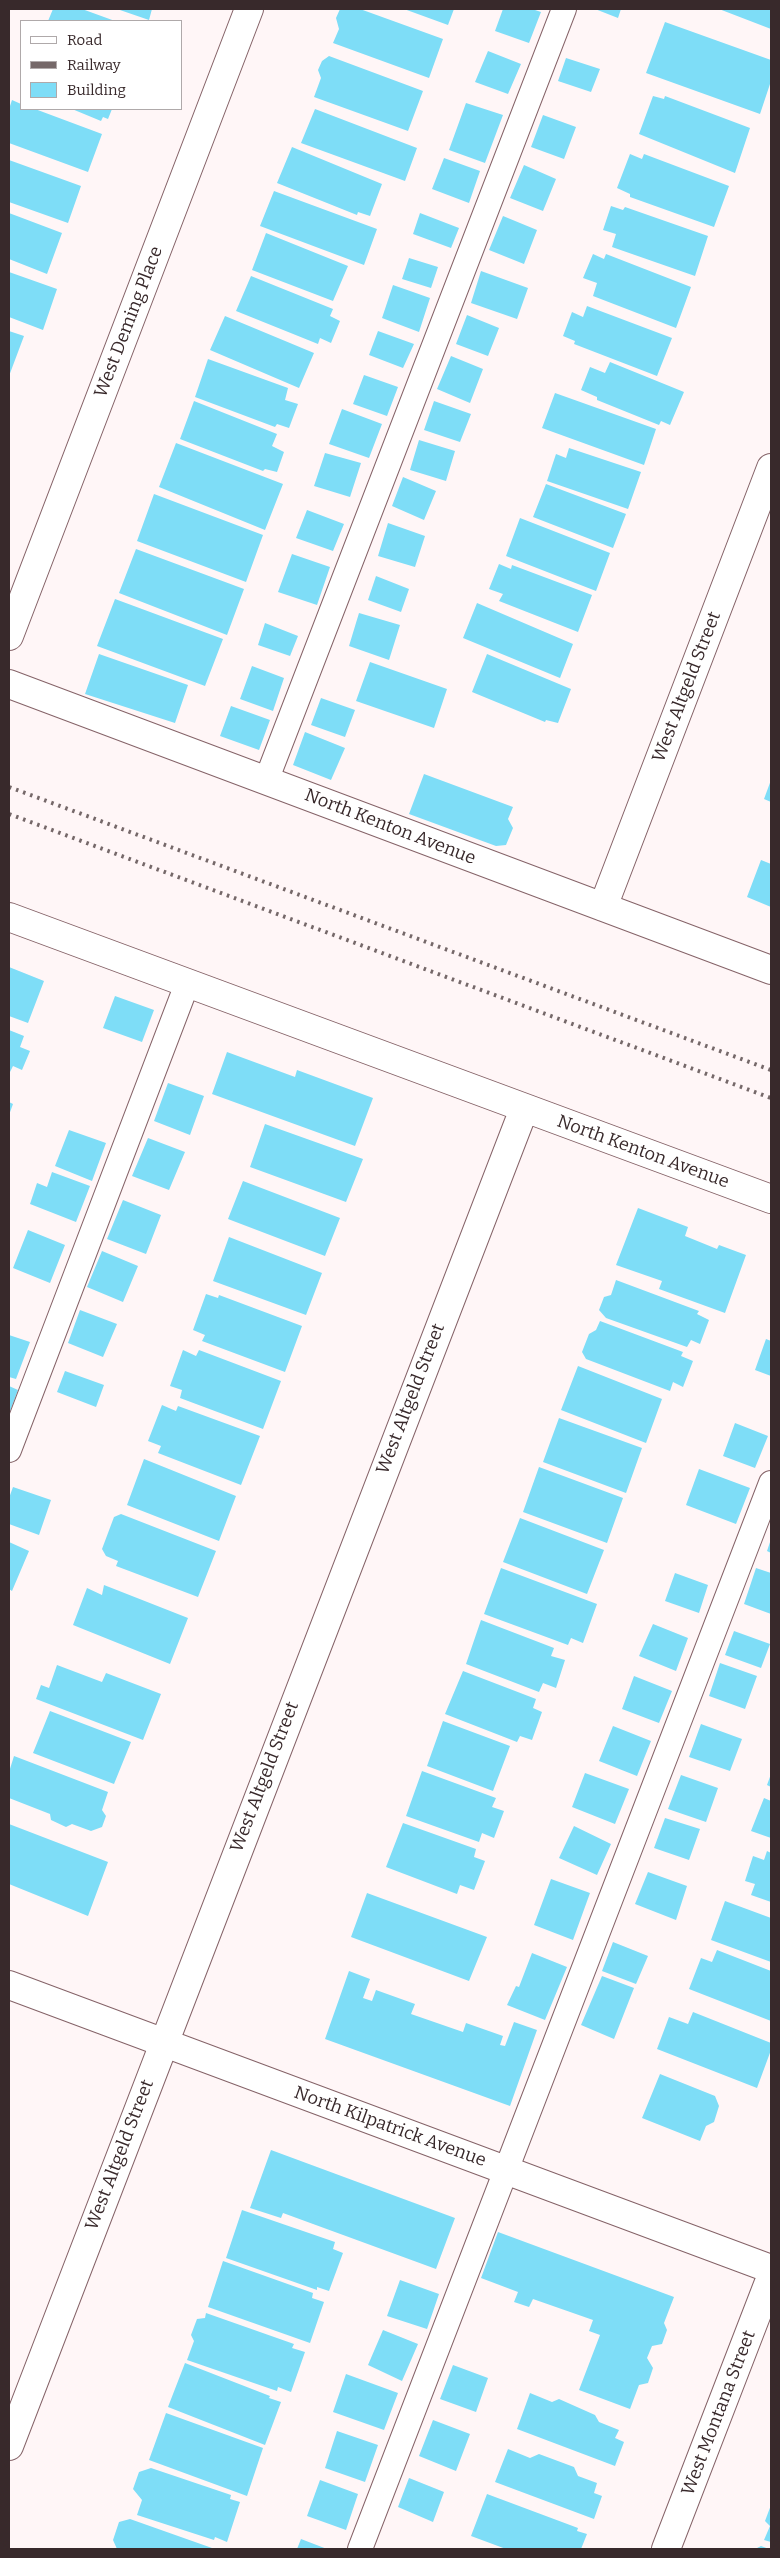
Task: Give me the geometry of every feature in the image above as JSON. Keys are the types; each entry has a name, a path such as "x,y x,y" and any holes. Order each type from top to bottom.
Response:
{"street":[{"name":"West Deming Place","path":"9,636 249,9"},
{"name":"West Altgeld Street","path":"603,907 771,468"},
{"name":"North Kenton Avenue","path":"9,684 771,970"},
{"name":"North Kenton Avenue","path":"9,917 771,1200"},
{"name":"West Altgeld Street","path":"9,2446 524,1109"},
{"name":"North Kilpatrick Avenue","path":"9,1985 771,2269"},
{"name":"West Montana Street","path":"666,2549 771,2278"}],"lane":[{"path":"266,781 564,9"},
{"path":"9,1450 187,984"},
{"path":"360,2549 771,1483"}],"building":[{"path":"53,9 82,9 112,20 48,20"},
{"path":"117,9 152,9 149,20"},
{"path":"340,9 360,9 443,39 429,78 333,43 339,29 336,18"},
{"path":"404,9 454,9 448,25"},
{"path":"503,9 532,9 541,12 529,43 495,31"},
{"path":"595,9 621,9 618,18"},
{"path":"719,9 771,9 771,29"},
{"path":"665,22 771,60 771,81 760,114 646,73"},
{"path":"488,51 521,64 508,94 475,82"},
{"path":"329,56 423,91 408,131 314,97 321,78 318,70 322,61"},
{"path":"566,58 600,69 591,92 558,81"},
{"path":"653,96 664,99 665,96 750,128 735,173 639,134"},
{"path":"12,100 20,104 20,110 38,110 102,134 88,172 9,143 9,109"},
{"path":"466,103 503,115 485,163 449,150"},
{"path":"315,109 417,148 405,181 301,143"},
{"path":"74,110 112,110 108,119 103,117 101,121"},
{"path":"543,115 576,127 564,159 531,147"},
{"path":"292,147 382,184 370,216 358,212 357,215 277,183"},
{"path":"630,154 642,159 644,154 729,186 714,227 630,197 630,194 617,188"},
{"path":"444,158 480,171 469,203 432,189"},
{"path":"9,160 81,186 68,223 9,202"},
{"path":"524,165 556,179 543,211 510,198"},
{"path":"274,191 377,229 364,265 260,226"},
{"path":"611,206 623,210 625,207 708,236 695,276 612,247 616,234 603,230"},
{"path":"9,213 62,233 47,274 9,259"},
{"path":"420,213 459,228 451,248 413,234"},
{"path":"503,216 537,230 524,264 489,250"},
{"path":"266,233 348,266 333,301 252,270"},
{"path":"593,254 604,259 606,254 691,287 676,328 593,296 597,283 583,278"},
{"path":"409,258 438,267 431,288 402,279"},
{"path":"481,271 528,288 517,319 471,303"},
{"path":"9,272 57,289 43,330 9,317"},
{"path":"251,276 333,309 330,316 340,321 331,343 320,338 318,344 236,311"},
{"path":"393,285 430,298 419,332 382,318"},
{"path":"587,306 672,338 657,376 574,344 575,341 563,336 572,312 583,317"},
{"path":"467,315 499,328 488,356 456,344"},
{"path":"225,316 314,353 299,388 210,350"},
{"path":"9,331 24,336 9,376"},
{"path":"378,331 414,344 403,368 369,355"},
{"path":"451,356 483,369 470,403 437,389"},
{"path":"208,359 288,388 285,400 298,404 289,428 277,424 275,427 195,397"},
{"path":"610,362 684,392 670,425 661,421 659,425 597,400 597,397 581,390 590,367 605,373"},
{"path":"364,375 398,387 387,416 353,404"},
{"path":"555,393 656,429 644,465 542,428"},
{"path":"194,401 277,434 272,446 284,452 277,472 265,469 263,471 180,439"},
{"path":"434,401 471,414 460,442 424,430"},
{"path":"342,409 382,424 369,458 329,444"},
{"path":"419,440 455,451 446,481 410,470"},
{"path":"176,443 283,484 265,530 159,487"},
{"path":"569,448 641,472 628,509 547,481 556,454 566,458"},
{"path":"325,453 361,463 350,497 314,486"},
{"path":"403,477 436,491 424,520 392,506"},
{"path":"546,484 626,514 613,548 533,517"},
{"path":"154,494 263,535 246,582 137,541"},
{"path":"307,510 344,524 333,551 296,538"},
{"path":"520,518 610,553 596,591 506,556"},
{"path":"388,523 425,536 415,567 378,556"},
{"path":"136,549 244,589 227,635 119,593"},
{"path":"292,554 330,567 317,605 278,592"},
{"path":"499,564 511,569 512,565 592,595 578,632 499,601 503,594 489,589"},
{"path":"376,576 409,589 401,612 368,600"},
{"path":"115,599 223,639 205,686 97,646"},
{"path":"477,603 573,644 560,678 463,638"},
{"path":"359,613 400,625 389,660 349,646"},
{"path":"265,623 298,636 290,656 258,645"},
{"path":"99,654 188,685 175,723 85,694"},
{"path":"487,654 571,689 558,723 546,720 545,722 472,692"},
{"path":"370,662 447,689 434,728 356,701"},
{"path":"252,666 284,678 273,711 240,699"},
{"path":"321,698 355,710 345,737 311,725"},
{"path":"231,706 270,720 259,750 220,736"},
{"path":"305,732 345,748 331,780 293,765"},
{"path":"424,774 513,807 508,819 513,828 506,845 496,846 409,814"},
{"path":"771,780 771,802 764,799"},
{"path":"761,860 771,864 771,907 747,897"},
{"path":"9,967 44,981 28,1023 9,1016"},
{"path":"115,996 154,1010 142,1042 103,1028"},
{"path":"9,1030 24,1036 20,1047 30,1051 22,1070 13,1066 9,1074"},
{"path":"227,1052 295,1077 297,1070 373,1098 355,1146 212,1094"},
{"path":"168,1083 204,1096 190,1135 154,1121"},
{"path":"9,1102 13,1104 9,1115"},
{"path":"265,1124 363,1159 346,1202 250,1167"},
{"path":"69,1130 106,1143 92,1181 55,1166"},
{"path":"148,1138 185,1152 169,1190 132,1176"},
{"path":"52,1172 90,1186 76,1222 30,1204 37,1183 47,1187"},
{"path":"243,1181 340,1218 325,1256 228,1219"},
{"path":"123,1200 161,1215 146,1254 107,1239"},
{"path":"638,1208 688,1227 685,1236 717,1249 719,1245 746,1255 725,1313 659,1289 662,1281 616,1265"},
{"path":"28,1230 65,1245 50,1283 13,1268"},
{"path":"229,1237 322,1273 306,1315 213,1281"},
{"path":"102,1251 138,1266 123,1302 87,1287"},
{"path":"616,1280 699,1311 697,1314 709,1320 700,1344 691,1340 687,1347 606,1318 599,1310 604,1297 611,1295"},
{"path":"206,1294 218,1298 219,1295 302,1326 285,1372 202,1341 205,1335 193,1330"},
{"path":"80,1310 117,1324 103,1357 68,1343"},
{"path":"600,1321 683,1352 681,1356 693,1361 683,1387 673,1382 670,1391 586,1359 582,1352 589,1334 596,1330"},
{"path":"9,1335 30,1342 16,1379 9,1377"},
{"path":"766,1339 771,1341 771,1376 755,1370"},
{"path":"183,1350 196,1356 199,1350 281,1381 263,1429 180,1398 182,1390 170,1386"},
{"path":"578,1366 662,1399 646,1443 561,1410"},
{"path":"65,1371 104,1385 96,1407 57,1392"},
{"path":"9,1386 18,1390 9,1414"},
{"path":"162,1405 176,1411 178,1406 260,1436 241,1485 158,1453 161,1446 148,1441"},
{"path":"559,1418 642,1448 626,1493 543,1462"},
{"path":"735,1423 768,1436 755,1468 723,1456"},
{"path":"144,1459 236,1496 219,1541 127,1505"},
{"path":"539,1467 623,1498 607,1543 523,1512"},
{"path":"699,1469 750,1488 736,1524 686,1505"},
{"path":"13,1487 51,1500 39,1535 9,1524 9,1498"},
{"path":"121,1514 216,1551 198,1597 116,1566 118,1561 106,1556 102,1549 114,1517"},
{"path":"520,1518 604,1550 587,1594 503,1562"},
{"path":"771,1539 771,1553 767,1551"},
{"path":"9,1542 29,1551 12,1591 9,1589"},
{"path":"501,1568 597,1604 583,1643 571,1638 568,1645 484,1614"},
{"path":"756,1568 771,1573 771,1614 744,1604"},
{"path":"675,1573 708,1585 699,1613 665,1601"},
{"path":"104,1585 188,1618 170,1664 73,1625 87,1588 102,1595"},
{"path":"481,1620 554,1648 551,1656 565,1660 556,1688 543,1683 539,1692 466,1664"},
{"path":"653,1624 688,1638 676,1671 639,1656"},
{"path":"734,1631 770,1644 761,1668 725,1655"},
{"path":"720,1663 757,1676 745,1709 709,1696"},
{"path":"57,1665 102,1682 106,1673 161,1694 143,1740 36,1699 41,1685 49,1688"},
{"path":"463,1671 536,1699 533,1708 542,1712 532,1740 520,1736 517,1742 445,1714"},
{"path":"634,1676 672,1691 659,1723 622,1709"},
{"path":"50,1711 131,1742 114,1784 33,1753"},
{"path":"443,1721 510,1746 493,1791 427,1766"},
{"path":"701,1724 742,1739 730,1771 689,1757"},
{"path":"613,1726 651,1741 637,1776 599,1761"},
{"path":"14,1756 108,1792 102,1810 106,1816 102,1827 91,1831 72,1824 66,1827 51,1820 50,1814 9,1798 9,1772"},
{"path":"422,1771 496,1798 492,1807 504,1811 494,1838 482,1833 479,1842 406,1816"},
{"path":"585,1773 629,1789 615,1824 572,1807"},
{"path":"771,1774 771,1787 767,1785"},
{"path":"681,1775 718,1788 706,1822 668,1809"},
{"path":"764,1798 771,1801 771,1838 751,1831"},
{"path":"665,1818 700,1829 689,1860 654,1848"},
{"path":"403,1823 476,1849 474,1857 485,1861 474,1890 460,1885 457,1894 386,1867"},
{"path":"9,1824 108,1862 88,1916 9,1884"},
{"path":"574,1826 611,1844 597,1875 559,1858"},
{"path":"767,1851 771,1853 771,1902 751,1895 755,1884 745,1881 753,1856 764,1860"},
{"path":"648,1872 687,1886 676,1920 635,1904"},
{"path":"551,1879 590,1893 573,1940 534,1925"},
{"path":"367,1893 487,1937 469,1981 351,1937"},
{"path":"725,1901 771,1918 771,1962 711,1940"},
{"path":"613,1942 648,1956 636,1984 602,1971"},
{"path":"717,1950 771,1971 771,2021 689,1989 701,1958 712,1962"},
{"path":"532,1953 567,1967 545,2020 507,2005 516,1986 519,1987"},
{"path":"349,1971 370,1979 363,1998 372,2001 376,1990 415,2004 411,2014 463,2032 466,2023 503,2036 500,2045 505,2046 514,2022 537,2030 510,2106 325,2039"},
{"path":"602,1976 634,1988 614,2039 581,2025"},
{"path":"693,2012 771,2043 771,2050 757,2088 657,2049 669,2017 688,2024"},
{"path":"660,2074 715,2096 719,2106 714,2122 706,2126 700,2141 642,2118"},
{"path":"271,2150 455,2218 436,2269 283,2213 281,2218 250,2208"},
{"path":"242,2210 335,2242 333,2249 343,2253 329,2291 317,2287 317,2290 226,2258"},
{"path":"498,2232 674,2297 664,2323 667,2330 662,2344 652,2346 647,2358 653,2368 648,2383 639,2385 630,2409 579,2390 600,2335 589,2331 593,2320 533,2299 529,2307 514,2302 518,2292 481,2278"},
{"path":"223,2261 313,2293 312,2298 324,2302 310,2343 208,2307"},
{"path":"400,2280 439,2294 427,2329 387,2316"},
{"path":"206,2313 294,2344 292,2348 305,2352 291,2392 278,2387 277,2391 187,2360 194,2341 191,2335 197,2319 205,2318"},
{"path":"383,2330 418,2344 402,2381 368,2365"},
{"path":"185,2363 281,2402 265,2445 168,2407"},
{"path":"453,2365 488,2378 476,2412 440,2399"},
{"path":"346,2374 398,2393 384,2430 333,2412"},
{"path":"530,2393 552,2402 559,2399 595,2415 599,2422 619,2430 615,2438 624,2442 615,2466 517,2429"},
{"path":"166,2413 263,2448 247,2496 149,2460"},
{"path":"433,2420 470,2434 456,2471 419,2456"},
{"path":"337,2431 378,2445 365,2482 325,2468"},
{"path":"508,2449 530,2458 539,2454 574,2467 578,2476 597,2483 594,2493 602,2496 594,2519 495,2482"},
{"path":"151,2468 231,2495 230,2499 240,2502 227,2542 215,2537 214,2540 137,2515 142,2500 133,2489 139,2472"},
{"path":"409,2478 444,2492 433,2522 398,2507"},
{"path":"320,2480 358,2494 346,2530 307,2516"},
{"path":"487,2494 578,2528 577,2531 587,2534 581,2549 506,2549 471,2536"},
{"path":"771,2505 771,2542 764,2540 770,2526 765,2521"},
{"path":"130,2519 212,2548 117,2549 113,2540 119,2522"},
{"path":"301,2539 327,2549 297,2549"},
{"path":"761,2546 769,2549 755,2549"}],"railway":[{"path":"9,787 771,1070"},
{"path":"9,814 771,1098"}]}
